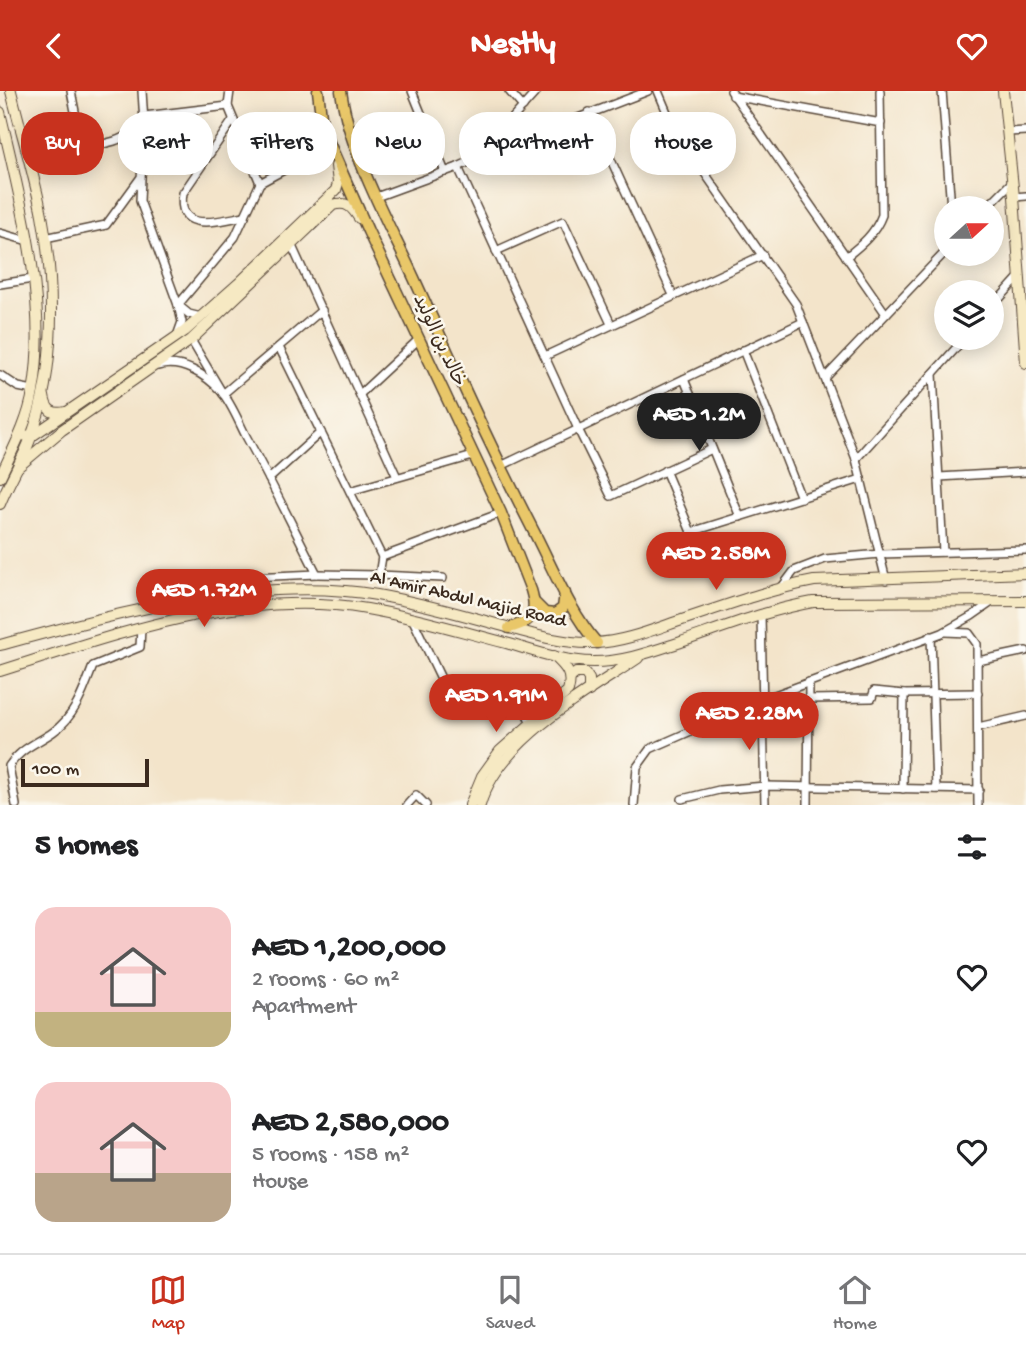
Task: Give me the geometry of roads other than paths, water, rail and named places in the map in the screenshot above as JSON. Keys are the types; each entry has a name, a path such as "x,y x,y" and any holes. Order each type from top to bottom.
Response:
{"main road":[{"path":"1,470 39,391 49,358 50,315 42,215 11,91"},
{"name":"خالد بن الوليد","path":"318,91 321,112"},
{"name":"خالد بن الوليد","path":"341,91 345,118 376,197 500,466 565,591 597,643"},
{"path":"1003,91 1013,180 1026,363"},
{"path":"0,112 28,241 33,279 39,391 32,436 0,505"},
{"name":"خالد بن الوليد","path":"337,161 501,513 535,603"},
{"path":"20,435 32,436 201,317 336,190 337,169"},
{"path":"18,467 36,449 191,340 333,205 341,202 349,205 368,231"},
{"path":"39,391 51,412 57,414 70,411"},
{"name":"Al Amir Abdul Majid Road","path":"0,645 98,618 166,604 219,596 323,589 376,595 564,641 597,643 646,632 782,587 814,581 1026,573"},
{"path":"509,628 529,618 535,603 545,613 555,614 563,608 565,591"},
{"path":"480,805 494,773 506,758 547,720 644,654 761,615 813,602 1026,601"},
{"name":"Al Amir Abdul Majid Road","path":"0,671 141,628 204,613 298,604 333,604 412,618 554,656 593,662 644,654"},
{"path":"554,656 564,665 570,678"},
{"path":"470,805 488,765 499,751 566,695 570,678 576,673 585,673 590,682 589,691"}],"street":[{"path":"71,91 79,132 87,143 118,140"},
{"path":"142,91 144,112"},
{"path":"230,91 228,106 230,112"},
{"path":"412,91 421,112"},
{"path":"509,91 523,107"},
{"path":"518,112 537,91"},
{"path":"589,112 648,91"},
{"path":"658,91 674,129 796,304 856,459 886,580"},
{"path":"846,257 866,241 878,226 882,215 880,91"},
{"path":"942,91 950,196"},
{"path":"732,93 881,123"},
{"path":"732,93 886,314"},
{"path":"178,112 228,106"},
{"path":"227,129 183,193 181,204 187,215 196,222 245,216"},
{"path":"1008,132 1026,131"},
{"path":"445,172 458,167 611,496 712,449"},
{"path":"616,171 673,295"},
{"path":"257,175 260,183"},
{"path":"178,305 235,237 260,183 275,175"},
{"path":"376,197 437,175"},
{"path":"45,238 106,225 141,177"},
{"path":"141,177 140,201 182,322 177,336"},
{"path":"998,196 1013,180"},
{"path":"1014,197 1026,196"},
{"path":"496,251 563,221 611,324"},
{"path":"0,233 28,241"},
{"path":"292,246 397,477"},
{"path":"545,356 764,255"},
{"path":"826,377 934,264"},
{"path":"1004,294 1020,276"},
{"path":"0,284 33,279"},
{"path":"178,305 189,314 201,317"},
{"path":"223,394 322,310"},
{"path":"500,466 803,322"},
{"path":"360,394 418,339"},
{"path":"191,340 269,479 317,574"},
{"path":"279,347 382,557 379,575"},
{"path":"743,350 801,498"},
{"path":"856,459 954,350"},
{"path":"148,370 165,364 181,365 196,371 223,394"},
{"path":"933,374 943,552"},
{"path":"0,375 18,387 39,391"},
{"path":"684,379 740,517"},
{"path":"0,382 10,382"},
{"path":"269,479 321,432"},
{"path":"350,491 473,456"},
{"path":"665,470 691,532 861,479"},
{"path":"939,477 1026,472"},
{"path":"382,557 501,513"},
{"path":"782,587 794,571 825,559 880,554 1026,550"},
{"path":"166,604 206,583 229,578 317,574 443,578"},
{"path":"634,805 637,767 650,749 764,699 942,633 993,601"},
{"path":"761,615 765,805"},
{"path":"412,618 448,693 455,700 465,699 505,681 512,683 531,723"},
{"path":"16,805 9,766 16,755 54,732 66,719 78,703 93,666 140,647 141,628"},
{"path":"942,633 969,633 977,644 978,805"},
{"path":"932,636 936,789"},
{"path":"978,661 1026,651"},
{"path":"808,805 810,682"},
{"path":"810,699 873,698 874,691 904,694 978,693"},
{"path":"902,789 904,694"},
{"path":"978,727 1026,716"},
{"path":"682,799 719,790 765,786 979,790"},
{"path":"407,805 416,795 426,805"}]}
